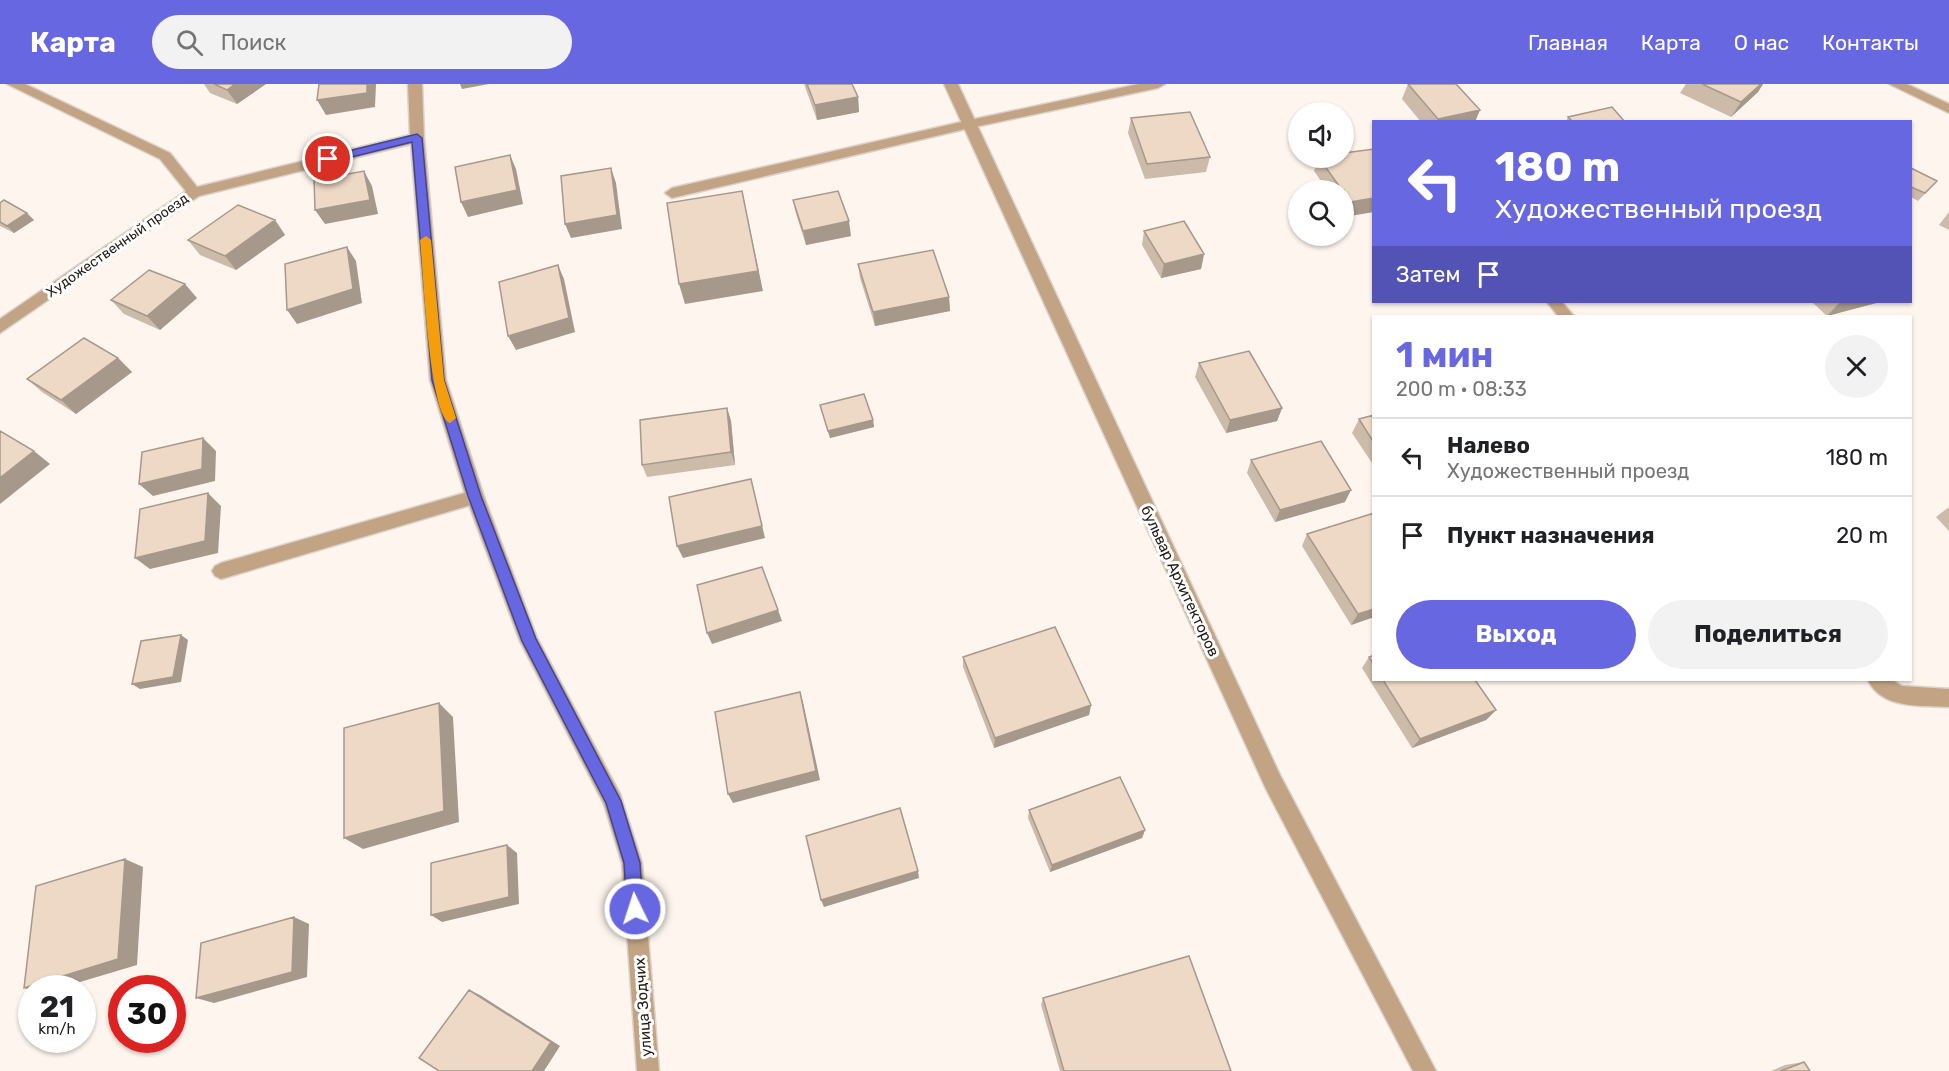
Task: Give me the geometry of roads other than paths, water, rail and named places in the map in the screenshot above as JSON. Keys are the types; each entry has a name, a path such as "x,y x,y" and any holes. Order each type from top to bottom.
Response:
{"street":[{"path":"14,84 165,156 194,192"},
{"name":"улица Зодчих","path":"415,84 417,138 438,380 475,496 529,641 614,801 632,863 648,1071"},
{"name":"бульвар Архитекторов","path":"951,84 1273,782 1425,1071"},
{"path":"672,193 970,124 1158,84"},
{"path":"1896,84 1949,109"},
{"name":"Художественный проезд","path":"0,327 194,192 417,138"},
{"path":"1555,303 1565,315"},
{"path":"221,571 475,496"},
{"path":"1879,681 1898,695 1949,698"}]}
